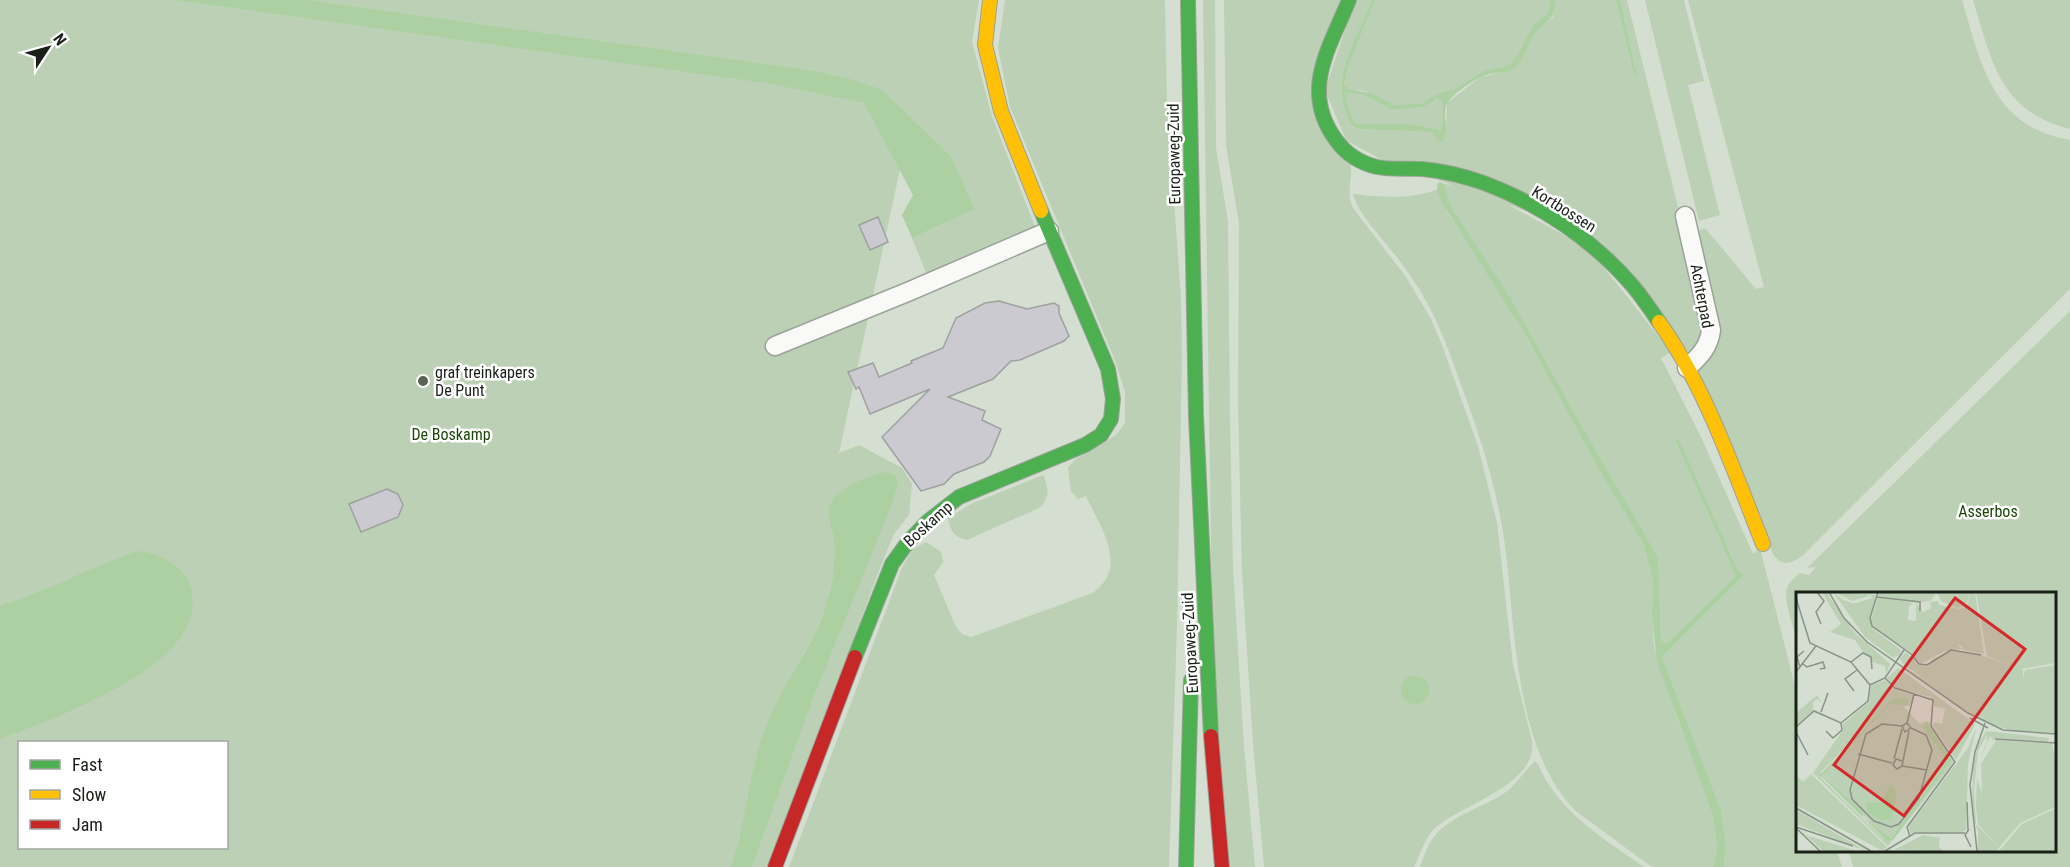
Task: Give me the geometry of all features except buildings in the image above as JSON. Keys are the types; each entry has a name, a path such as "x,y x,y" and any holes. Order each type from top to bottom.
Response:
{"street":[{"name":"Boskamp","path":"775,867 886,576 903,545 942,509 959,497 1084,444 1101,435 1111,419 1113,399 1108,369 1001,111 985,45 990,0"},
{"name":"Europaweg-Zuid","path":"1188,0 1196,416 1201,481 1208,688 1222,867"},
{"name":"Kortbossen","path":"1348,0 1318,78 1320,108 1328,128 1349,153 1371,167 1440,171 1473,180 1506,193 1563,224 1622,272 1649,306 1687,368 1763,544"},
{"name":"Achterpad","path":"1685,216 1711,330 1706,347 1687,368"},
{"path":"775,345 910,291 1049,231"},
{"name":"Europaweg-Zuid","path":"1192,632 1191,484 1196,416"},
{"name":"Europaweg-Zuid","path":"1186,867 1191,666"}],"green space":[{"name":"De Boskamp","path":"0,0 173,0 609,61 837,76 817,71 309,0 979,0 972,42 992,116 1035,227 927,275 912,238 973,209 951,156 911,118 839,453 859,445 902,468 912,484 909,515 894,534 878,573 769,867 752,867 813,699 898,485 829,519 834,541 834,568 828,601 816,631 790,679 750,867 0,867"},
{"path":"1005,0 1165,0 1167,107 1181,297 1182,356 1177,624 1169,867 789,867 902,568 913,549 926,542 941,552 943,562 934,575 956,627 962,634 971,637 1093,593 1105,581 1110,569 1109,548 1101,526 1086,496 1078,499 1071,491 1068,467 1076,459 1116,435 1125,423 1125,392 1116,363 1010,107 998,48"},
{"path":"1203,0 1215,0 1216,148 1228,221 1233,568 1244,747 1255,867 1228,867 1213,682"},
{"path":"1224,0 1340,0 1313,70 1351,167 1351,203 1406,277 1431,319 1478,446 1497,523 1513,665 1532,741 1530,757 1523,770 1510,782 1433,830 1414,867 1264,867 1242,573 1238,402 1239,223 1226,145"},
{"path":"1355,0 1372,0 1344,69 1342,97 1347,115 1358,129 1430,132 1436,134 1438,139 1446,135 1447,103 1479,78 1512,69 1537,31 1553,17 1555,0 1616,0 1634,75 1637,76 1620,0 1627,0 1697,284 1704,323 1699,349 1689,352 1585,232 1382,160 1346,140 1325,90"},
{"path":"1375,0 1550,0 1548,13 1532,26 1517,56 1509,65 1483,71 1453,90 1423,103 1395,105 1365,91 1348,89 1344,84 1348,67"},
{"path":"1645,0 1684,0 1704,81 1688,85 1720,215 1699,221"},
{"path":"1688,0 1962,0 1984,69 1994,89 2007,107 2023,122 2044,133 2070,140 2070,289 1802,556 1788,563 1781,562 1774,556 1698,369 1707,358 1695,237 1701,229 1706,229 1756,289 1764,287"},
{"path":"1973,0 2070,0 2070,129 2046,121 2028,110 2013,96 1993,63"},
{"path":"1345,94 1364,95 1391,109 1424,107 1437,98 1443,104 1442,130 1410,124 1356,124 1350,114"},
{"path":"1444,184 1476,187 1589,249 1671,352 1661,358 1702,439 1753,554 1760,548 1796,690 1796,852 1837,852 1842,867 1724,867 1726,842 1721,810 1662,657 1745,574 1738,570 1677,439 1675,440 1736,576 1668,642 1661,642 1658,559 1654,550 1509,295 1452,208"},
{"path":"1438,189 1448,213 1525,334 1595,463 1643,543 1653,580 1654,646 1678,721 1708,796 1717,847 1713,867 1652,867 1577,812 1557,788 1542,760 1531,728 1517,660 1507,562 1498,506 1476,427 1448,348 1428,305 1404,266 1359,209 1353,194 1385,197 1407,196"},
{"name":"Asserbos","path":"2070,311 2070,867 1853,867 1849,852 2055,852 2055,592 1796,592 1796,637 1786,593 1792,580 1800,573 1809,575 1816,567 1807,568"},
{"path":"1043,475 1047,493 1039,508 967,540 951,530 948,518 971,504"},
{"path":"1535,761 1557,796 1583,823 1644,867 1420,867 1429,844 1441,830 1458,817 1506,792"}],"shaded area":[{"path":"173,0 309,0 817,71 854,80 882,90 951,156 974,209 912,238 902,215 913,195 864,103 766,83"},
{"path":"1372,0 1375,0 1348,67 1344,84 1348,89 1370,93 1395,105 1423,103 1437,94 1453,90 1483,71 1509,65 1517,56 1532,26 1548,13 1550,0 1555,0 1555,6 1551,18 1534,34 1524,56 1513,69 1480,78 1451,98 1446,107 1446,133 1442,142 1430,132 1358,129 1347,115 1342,101 1341,86 1344,72","holes":["1345,94 1364,95 1391,109 1424,107 1437,98 1443,104 1442,130 1410,124 1356,124 1350,114"]},
{"path":"1616,0 1620,0 1637,76 1634,75"},
{"path":"1440,182 1444,184 1452,208 1509,295 1654,550 1658,559 1661,642 1668,642 1736,576 1675,440 1678,438 1734,562 1738,570 1745,574 1662,657 1721,810 1726,843 1724,867 1713,867 1717,847 1713,815 1657,662 1652,616 1653,580 1643,543 1595,463 1525,334 1441,201 1437,184"},
{"path":"886,472 895,476 898,485 892,503 813,699 752,867 731,867 765,729 814,635 829,595 834,543 829,508 836,497 848,487 863,479"},
{"path":"139,551 171,562 188,581 191,589 191,616 177,642 153,664 123,685 55,717 0,739 0,606"},
{"path":"1415,676 1425,680 1429,690 1425,700 1415,704 1405,700 1401,690 1405,680"}],"traffic: fast":[{"path":"1188,0 1196,416 1211,736"},
{"path":"1349,0 1327,53 1319,87 1320,104 1325,122 1344,150 1359,160 1377,167 1422,169 1454,174 1484,183 1525,201 1583,238 1600,253 1632,285 1659,322"},
{"path":"855,657 892,564 927,522 959,497 1085,445 1101,435 1111,419 1113,399 1108,369 1041,211"},
{"path":"1186,867 1191,680"}],"traffic: slow":[{"path":"990,0 985,45 1001,111 1041,211"},
{"path":"1659,322 1676,347 1705,401 1763,544"}],"traffic: jam":[{"path":"775,867 855,657"},
{"path":"1211,736 1222,867"}],"place":[{"name":"graf treinkapers De Punt","path":"423,381"}]}
